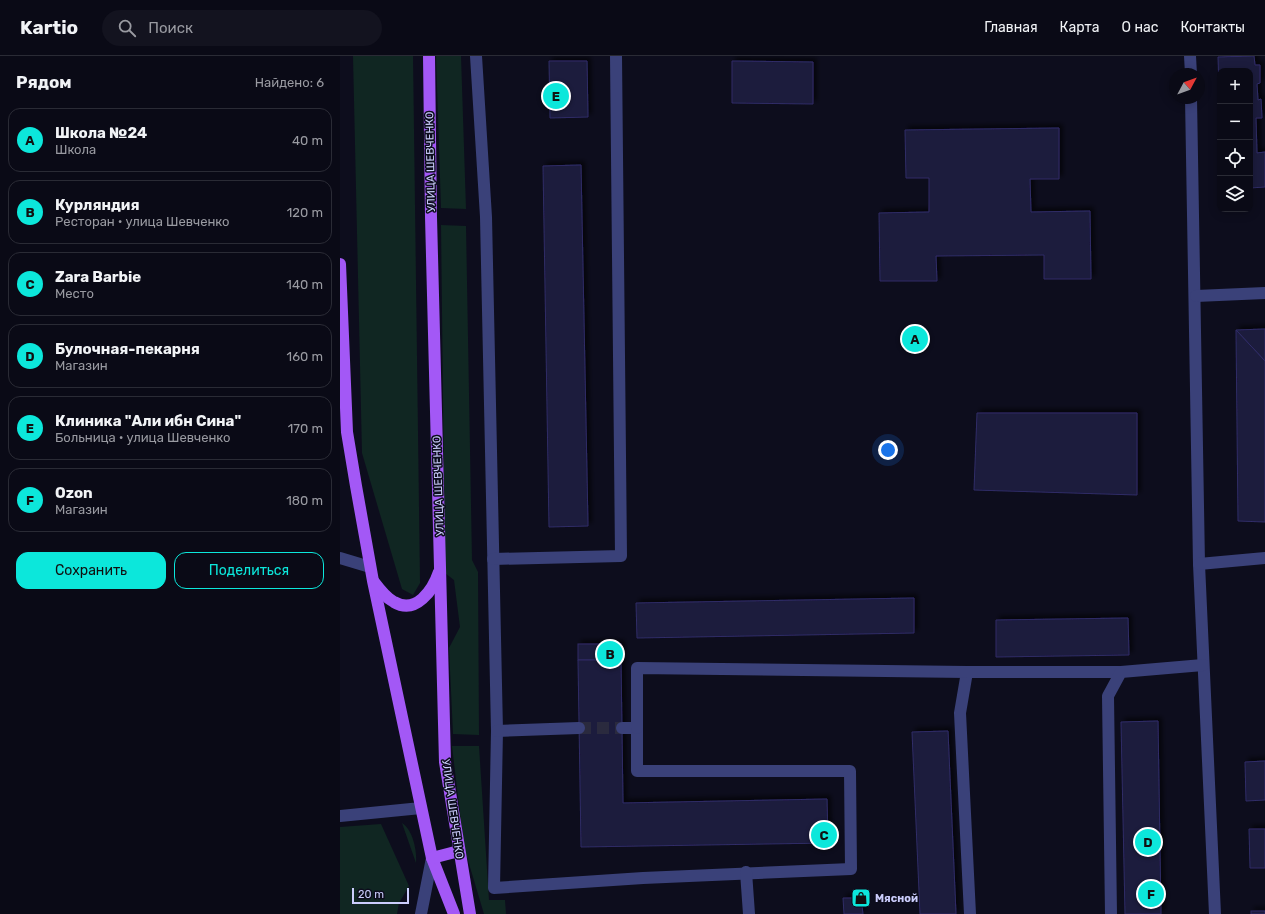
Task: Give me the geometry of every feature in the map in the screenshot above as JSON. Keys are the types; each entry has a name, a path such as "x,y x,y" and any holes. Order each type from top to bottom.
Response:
{"main road":[{"name":"УЛИЦА ШЕВЧЕНКО","path":"429,56 431,217 445,762 470,914"},
{"path":"340,264 344,433 373,582 432,858 454,914"},
{"path":"373,582 384,595 395,603 408,606 420,602 429,593 436,582 440,568"},
{"path":"432,858 459,851"}],"street":[{"path":"476,56 486,217 494,559 497,731 494,888 746,872 851,869 850,771 637,771 637,668 967,672 1121,672 1203,665"},
{"path":"494,559 621,556 616,56"},
{"path":"1190,56 1191,68"},
{"path":"1191,104 1196,296 1199,564 1215,914"},
{"path":"1196,296 1265,293"},
{"path":"340,558 370,566"},
{"path":"1199,564 1265,558"},
{"path":"967,672 960,713 970,914"},
{"path":"1111,914 1108,696 1121,672"},
{"path":"497,731 579,728"},
{"path":"622,728 637,728"},
{"path":"340,816 421,808"},
{"path":"421,914 432,858"},
{"path":"746,872 749,914"}],"green space":[{"path":"353,56 413,56 420,583 413,595 402,589 362,453"},
{"path":"436,56 461,56 466,209 441,208"},
{"path":"441,225 466,226 472,560 478,572 479,735 453,734 449,648 460,627 454,580 445,573"},
{"path":"452,746 479,746 489,900 505,900 506,914 484,914 464,847"},
{"path":"402,823 406,826 414,841 416,863"},
{"path":"381,824 409,886 399,903 397,914 340,914 340,827"}],"building":[{"path":"1254,56 1255,65 1260,65 1260,83 1257,84 1258,100 1261,99 1262,118 1256,118 1257,153 1265,152 1265,187 1253,188 1253,68 1218,68 1218,57"},
{"path":"549,61 587,61 588,117 550,118"},
{"path":"732,61 813,62 813,104 732,103"},
{"path":"1059,128 1059,179 1030,179 1031,212 1090,211 1091,279 1044,279 1044,255 936,256 937,281 880,281 879,213 929,212 929,178 906,178 905,130"},
{"path":"581,165 588,526 549,527 543,166"},
{"path":"1265,329 1265,361 1236,330"},
{"path":"1236,330 1265,361 1265,522 1238,521"},
{"path":"977,413 1137,413 1137,495 974,490"},
{"path":"914,598 914,633 637,638 636,603"},
{"path":"1128,618 1129,655 996,657 996,620"},
{"path":"578,644 621,644 621,660 578,660"},
{"path":"578,660 621,660 623,803 827,799 828,843 581,847"},
{"path":"1158,721 1161,914 1125,914 1121,722"},
{"path":"948,731 956,914 920,914 912,732"},
{"path":"1265,761 1265,800 1246,801 1245,762"},
{"path":"1249,829 1265,829 1265,868 1250,868"},
{"path":"843,898 861,898 863,914 844,914"},
{"path":"1251,911 1265,911 1265,914 1251,914"}],"tunnel":[{"path":"579,728 622,728"}],"place":[{"name":"Клиника \"Али ибн Сина\"","path":"556,96"},
{"name":"Школа №24","path":"915,339"},
{"name":"Курляндия","path":"610,654"},
{"name":"Zara Barbie","path":"824,835"},
{"name":"Булочная-пекарня","path":"1148,842"},
{"name":"Ozon","path":"1151,894"},
{"name":"Мясной","path":"861,898"}]}
